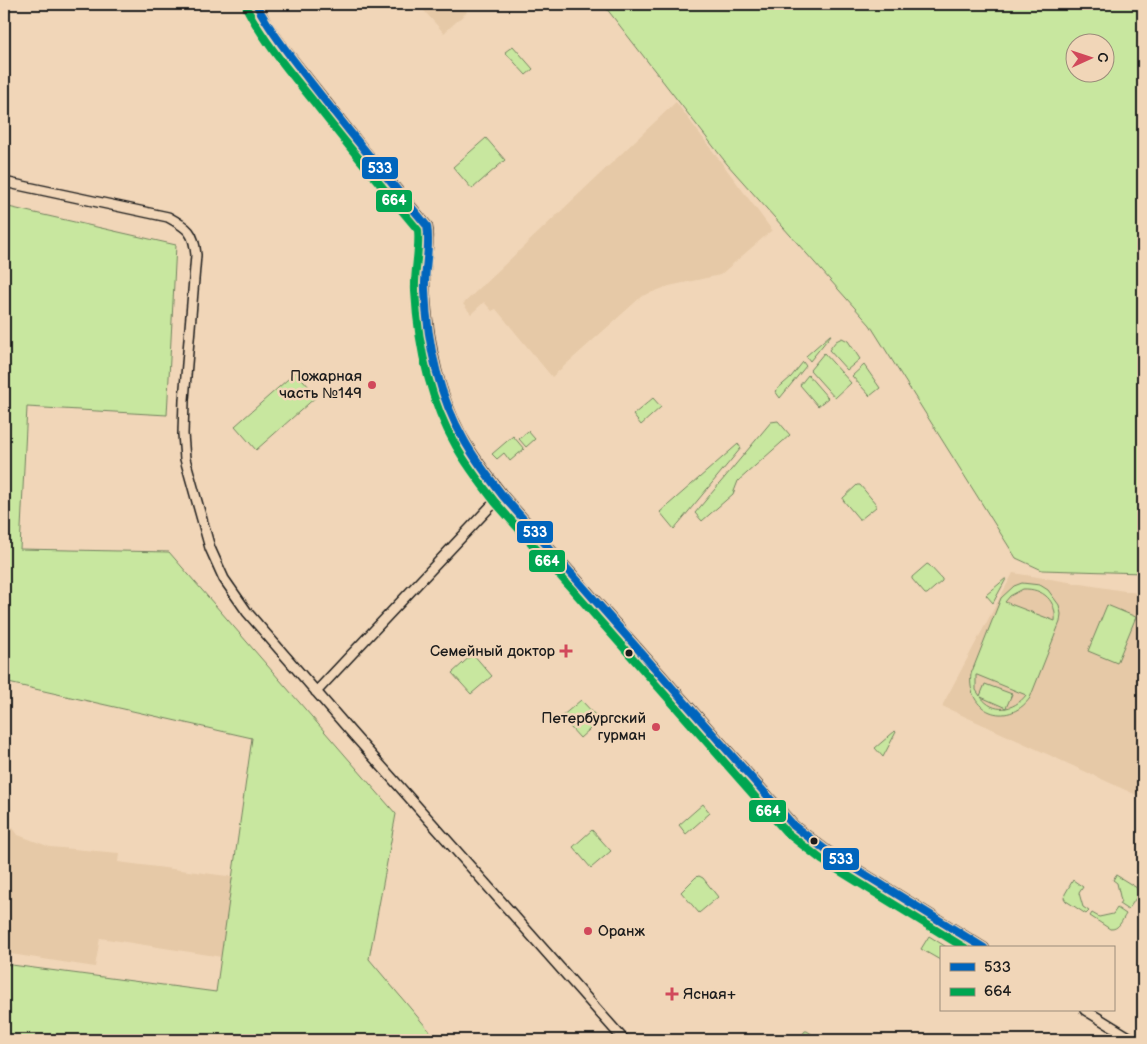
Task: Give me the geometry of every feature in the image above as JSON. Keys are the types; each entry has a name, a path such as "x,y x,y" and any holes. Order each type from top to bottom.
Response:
{"street":[{"path":"256,4 267,25 285,50 427,226 429,240 425,292 429,335 439,381 460,433 480,465 503,496 794,826 827,851 981,946"},
{"path":"4,182 168,217 191,232 195,243 196,255 184,400 183,434 185,459 210,548 224,579 247,612 316,692 624,1040"},
{"path":"316,692 489,508 503,496"},
{"path":"1088,1012 1134,1040"}],"shaded area":[{"path":"418,4 460,4 467,12 444,33"},
{"path":"676,102 772,230 720,275 669,286 642,296 552,377 496,309 492,311 484,302 471,314 463,304"},
{"path":"1013,573 1143,594 1143,798 942,706"},
{"path":"4,826 13,828 18,835 50,847 119,853 118,862 235,877 222,957 100,938 95,967 4,953"}],"green space":[{"path":"603,4 1143,4 1143,573 1042,570 1016,558 870,325 727,164"},
{"path":"513,46 533,69 526,75 505,52"},
{"path":"486,138 505,160 472,189 453,167"},
{"path":"4,206 176,245 167,415 27,407 20,549 169,552 396,814 369,959 437,1040 4,1040 4,964 216,992 252,738 4,682"},
{"path":"831,335 810,361 806,356"},
{"path":"842,338 848,341 860,359 847,370 829,350 836,341"},
{"path":"824,353 851,383 835,398 810,370"},
{"path":"803,362 806,366 780,398 775,391 791,377"},
{"path":"864,365 880,388 870,396 852,376"},
{"path":"296,372 317,396 256,450 235,426"},
{"path":"808,375 828,398 818,406 800,385"},
{"path":"653,398 661,407 641,425 633,415"},
{"path":"778,421 790,435 738,481 733,494 702,521 695,513 771,422"},
{"path":"528,431 535,439 526,447 519,439"},
{"path":"513,436 524,449 510,461 504,453 497,459 492,454"},
{"path":"738,444 741,448 674,529 660,512"},
{"path":"857,485 860,485 876,504 876,507 861,519 843,500"},
{"path":"927,564 942,581 925,594 912,577"},
{"path":"1006,579 993,603 986,595"},
{"path":"1022,583 1040,585 1048,590 1059,605 1061,614 1060,622 1030,698 1021,707 1010,713 1000,714 990,712 981,706 975,698 971,687 971,674 1001,598 1014,586","holes":["1023,589 1042,593 1054,607 1055,621 1005,602 1010,596","976,675 1026,695 1016,704 1006,708 1012,694 985,684 980,696 976,690","981,697 1006,708 991,706"]},
{"path":"1107,605 1136,617 1117,663 1088,651"},
{"path":"473,654 492,676 471,694 452,673"},
{"path":"581,700 599,721 580,738 561,717"},
{"path":"896,732 883,757 875,748"},
{"path":"703,804 710,813 686,834 679,825"},
{"path":"592,830 611,851 591,868 573,847"},
{"path":"1116,875 1137,888 1138,895 1128,910 1119,904 1121,901 1117,883 1113,880"},
{"path":"699,876 703,878 718,897 699,913 681,892"},
{"path":"1073,880 1083,887 1079,893 1083,907 1089,911 1086,914 1064,898"},
{"path":"1117,908 1126,914 1120,924 1113,929 1090,916 1092,913 1099,917 1113,914"},
{"path":"929,936 945,946 940,946 940,960 921,949"},
{"path":"807,1031 821,1040 798,1040"}],"transit line":[{"name":"533","path":"256,4 296,64 427,226 425,290 431,348 447,404 464,440 482,469 503,496 794,826 827,851 981,946"},
{"name":"664","path":"247,9 262,34 287,68 418,230 415,291 426,371 439,410 456,446 495,502 787,833 822,860 962,946"}],"place":[{"name":"Пожарная чаcть №149","path":"372,385"},
{"name":"Семейный доктор","path":"566,651"},
{"name":"Петербургский гурман","path":"656,727"},
{"name":"Оранж","path":"588,931"},
{"name":"Ясная+","path":"672,994"}]}
